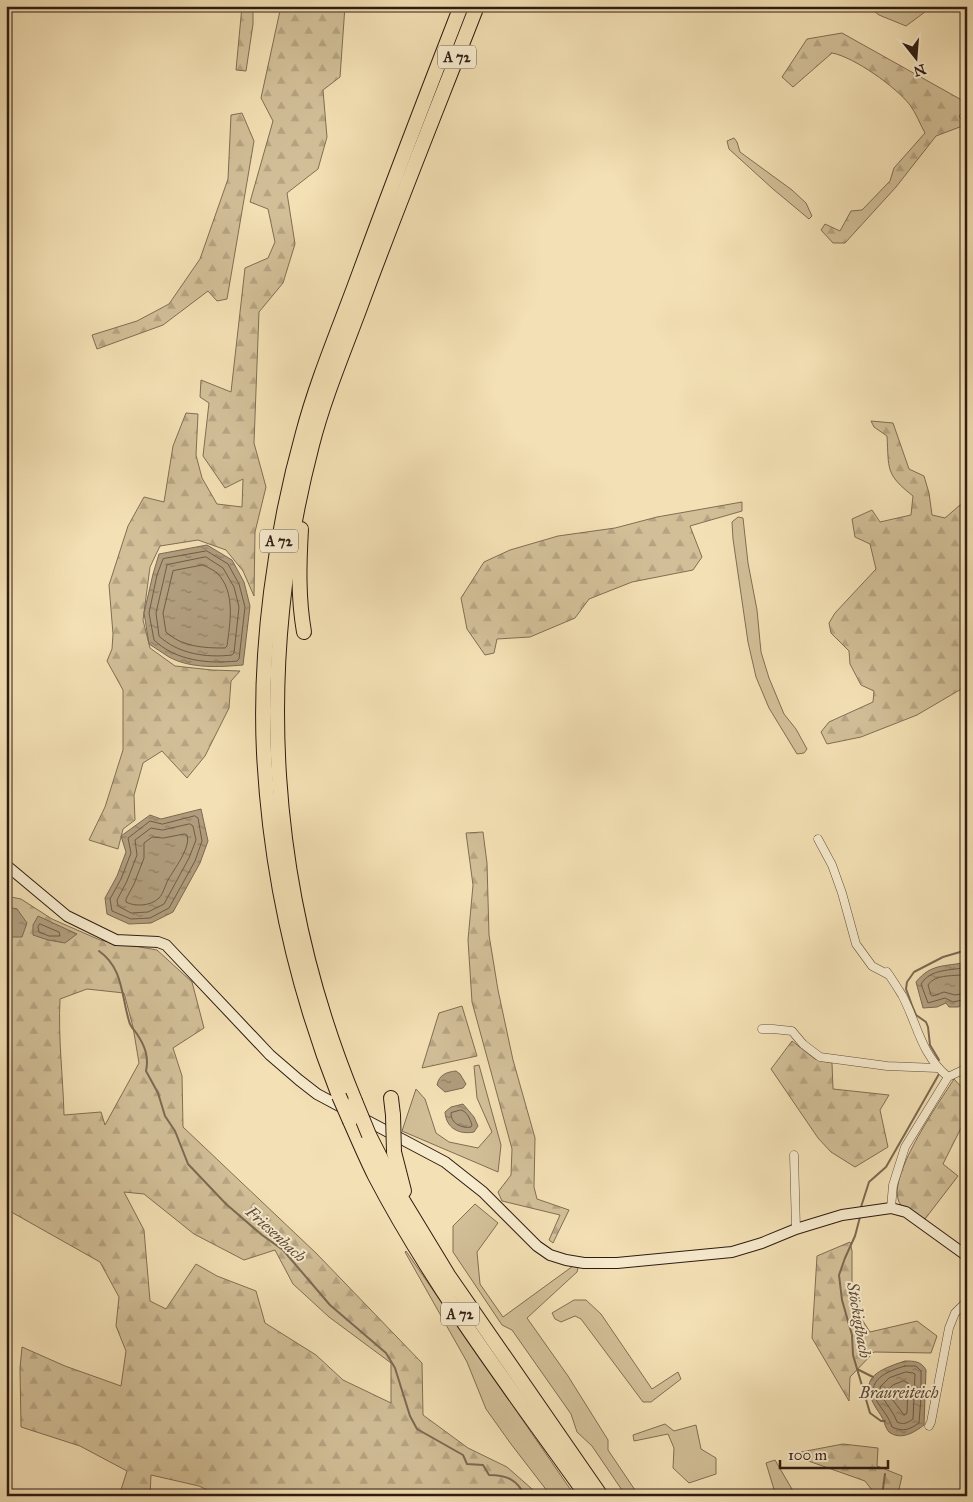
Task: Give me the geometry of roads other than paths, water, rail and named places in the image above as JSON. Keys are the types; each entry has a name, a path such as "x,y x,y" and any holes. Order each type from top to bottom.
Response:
{"highway":[{"name":"A 72","path":"460,6 320,378 303,432 280,534 268,624 264,683 264,752 271,827 280,889 294,954 310,1014 339,1096 374,1175 422,1257 480,1344 587,1496"},
{"name":"A 72","path":"477,6 380,254 331,385 312,445 289,552 280,625 277,753 282,824 305,952 334,1048 355,1102 386,1170 412,1218 448,1275 601,1496"},
{"path":"304,632 299,605 299,562 302,522 314,460 312,445"},
{"path":"391,1098 394,1152 412,1218"}],"street":[{"path":"818,839 832,865 856,944 872,966 888,973 902,996 918,1035 937,1068 948,1077"},
{"path":"6,865 67,916 116,940 158,942 166,945 270,1055 299,1080 317,1094 445,1162 483,1192 537,1246 550,1255 584,1263 617,1263 732,1252 842,1215 891,1208 906,1212 966,1254"},
{"path":"762,1029 792,1031 803,1044 820,1057 888,1066 937,1068"},
{"path":"891,1208 893,1185 905,1147 948,1077 967,1068"},
{"path":"794,1155 796,1229"},
{"path":"929,1426 949,1328 955,1312 967,1301"}],"water":[{"path":"207,545 232,560 244,582 250,606 243,665 215,667 186,664 169,657 149,644 144,613 159,554"},
{"path":"201,809 208,841 200,863 173,912 151,923 129,924 107,914 105,898 117,876 126,852 121,836 150,815 161,819"},
{"path":"6,907 17,909 27,923 22,937 6,936"},
{"path":"38,916 77,934 65,943 33,935 33,925"},
{"path":"967,962 967,1003 958,1007 949,1007 946,1003 937,1007 923,1008 916,982 933,969"},
{"path":"456,1071 466,1084 463,1088 445,1092 437,1085 439,1079 446,1073"},
{"path":"463,1104 474,1117 478,1126 474,1132 468,1133 454,1129 446,1118 445,1112 451,1107"},
{"name":"Braureiteich","path":"905,1361 920,1363 926,1370 924,1425 912,1433 898,1436 889,1432 873,1403 869,1393 869,1386 871,1379 876,1374"}],"waterway":[{"name":"Stöckigtbach","path":"939,1060 930,1045 926,1022 916,1015 913,1008 906,989 907,982 914,972 943,957 967,950"},
{"name":"Friesenbach","path":"99,951 113,965 117,974 131,1026 140,1038 146,1052 146,1071 158,1093 165,1116 175,1131 188,1164 226,1204 262,1235 283,1250 330,1305 386,1353 395,1368 410,1416 417,1429 463,1455 467,1464 483,1465 489,1475 506,1477 515,1482 525,1496"},
{"name":"Stöckigtbach","path":"861,1207 869,1182 886,1167 939,1074"},
{"name":"Stöckigtbach","path":"860,1217 855,1236 839,1275 842,1300 852,1335 853,1355 870,1413 881,1421 885,1421"},
{"path":"857,1369 873,1377"},
{"name":"Stöckigtbach","path":"882,1496 885,1474"}]}
